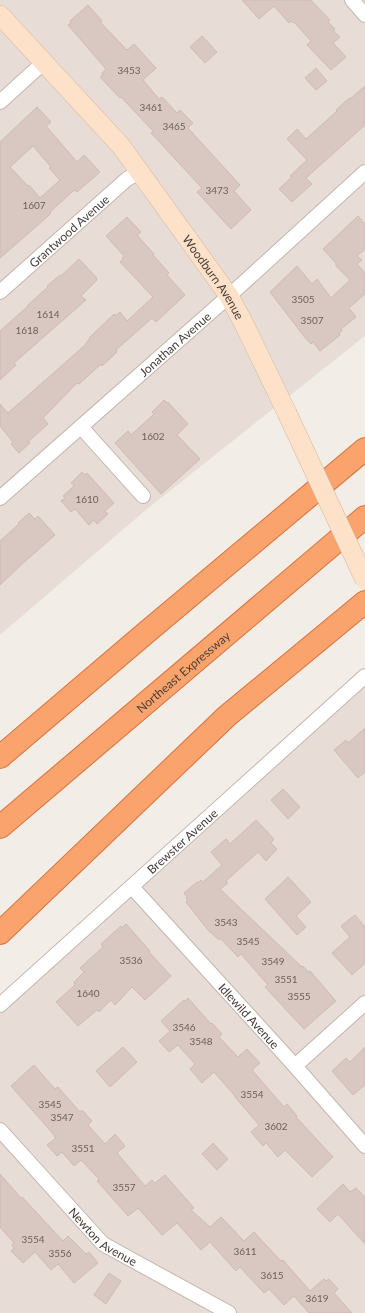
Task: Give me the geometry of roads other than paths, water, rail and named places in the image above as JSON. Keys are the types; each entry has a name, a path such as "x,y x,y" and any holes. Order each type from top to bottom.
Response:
{"highway":[{"path":"0,757 365,449"},
{"name":"Northeast Expressway","path":"0,827 365,517"},
{"path":"0,933 227,716 365,602"}],"street":[{"path":"352,0 365,15"},
{"name":"Woodburn Avenue","path":"0,15 121,146 228,296 244,324 287,412 365,580"},
{"path":"0,102 44,63"},
{"name":"Grantwood Avenue","path":"0,292 127,179 140,172"},
{"name":"Jonathan Avenue","path":"0,498 228,296 365,172"},
{"path":"81,427 143,496"},
{"name":"Brewster Avenue","path":"0,1005 365,676"},
{"name":"Idlewild Avenue","path":"132,887 295,1066 365,1146"},
{"path":"295,1066 365,1003"},
{"name":"Newton Avenue","path":"0,1130 103,1244 229,1313"}]}
